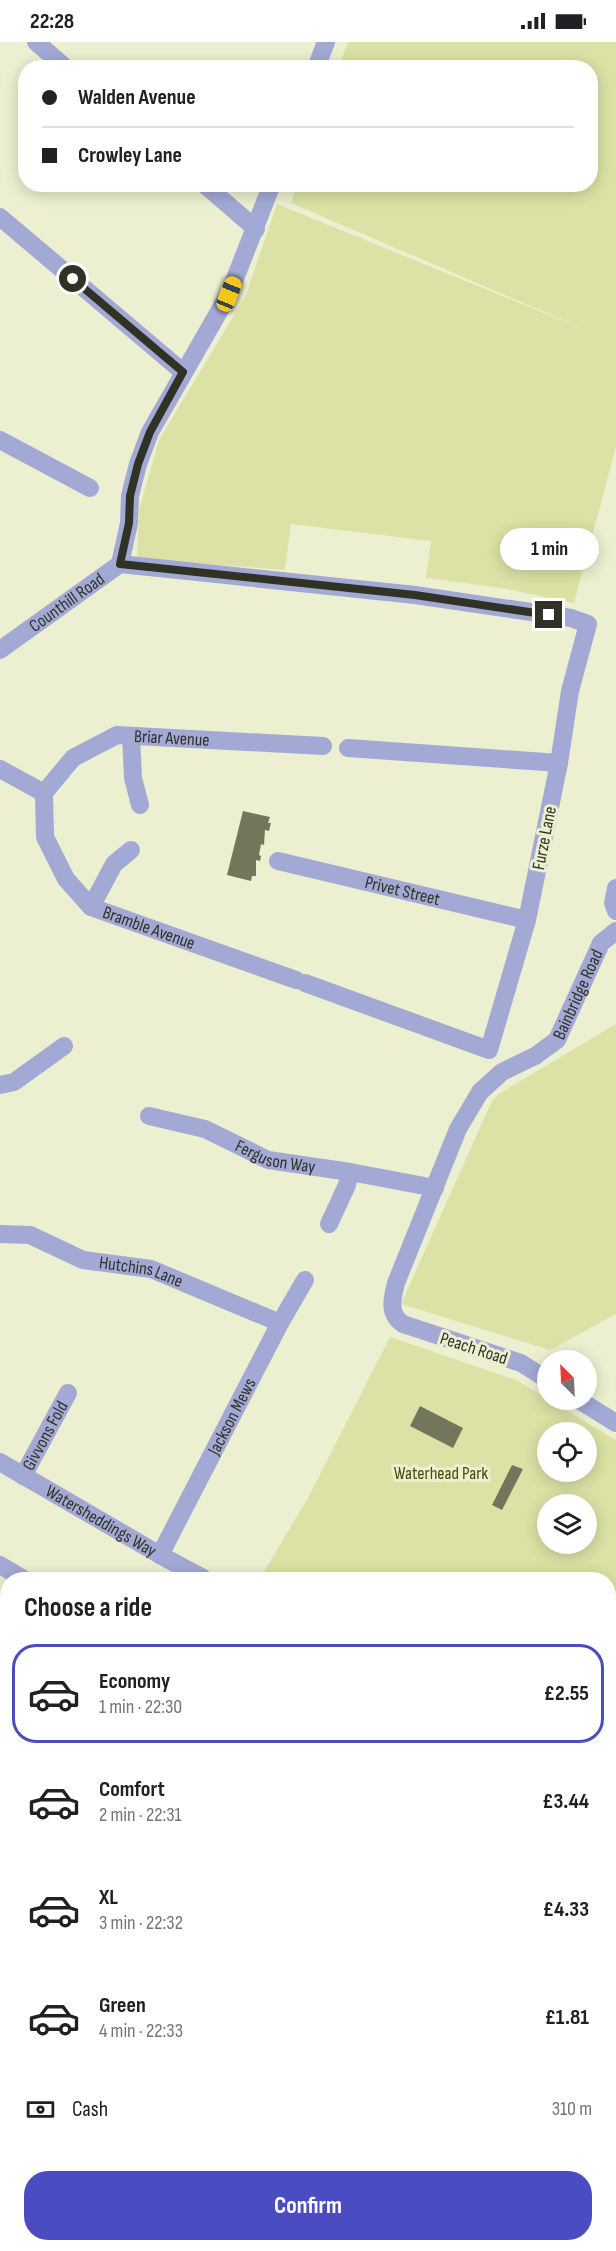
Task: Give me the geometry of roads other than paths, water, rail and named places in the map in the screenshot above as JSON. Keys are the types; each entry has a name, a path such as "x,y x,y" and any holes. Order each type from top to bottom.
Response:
{"street":[{"path":"36,42 57,60"},
{"path":"319,60 326,42"},
{"path":"213,192 256,229"},
{"name":"Counthill Road","path":"0,650 120,564 129,523 130,496 138,464 150,432 229,294 269,192"},
{"path":"0,217 183,372"},
{"path":"0,440 90,488"},
{"name":"Furze Lane","path":"120,564 415,595 571,618 588,624 570,691 559,763 527,920 489,1050"},
{"name":"Briar Avenue","path":"44,793 73,758 117,735 323,746"},
{"path":"131,736 133,778 140,805"},
{"path":"348,748 559,763"},
{"path":"0,769 44,793"},
{"name":"Bramble Avenue","path":"44,793 45,837 66,879 91,907 489,1050"},
{"path":"91,907 114,864 132,850"},
{"name":"Privet Street","path":"278,861 527,920"},
{"path":"616,888 613,903 616,910"},
{"name":"Bainbridge Road","path":"435,1188 464,1120 480,1092 502,1072 535,1056 557,1040 601,943 616,931"},
{"path":"0,1085 14,1082 64,1046"},
{"name":"Ferguson Way","path":"149,1116 205,1129 268,1160 435,1188"},
{"path":"329,1224 347,1185 350,1172"},
{"name":"Peach Road","path":"435,1188 396,1283 392,1307 397,1320 521,1363 537,1373"},
{"name":"Hutchins Lane","path":"0,1234 30,1235 83,1260 152,1269 280,1323"},
{"name":"Jackson Mews","path":"160,1555 280,1323 305,1280"},
{"name":"Givvons Fold","path":"23,1476 68,1393"},
{"path":"595,1410 616,1423"},
{"name":"Watersheddings Way","path":"0,1462 192,1572"}],"park label":[{"name":"Waterhead Park","path":"441,1473"}]}
